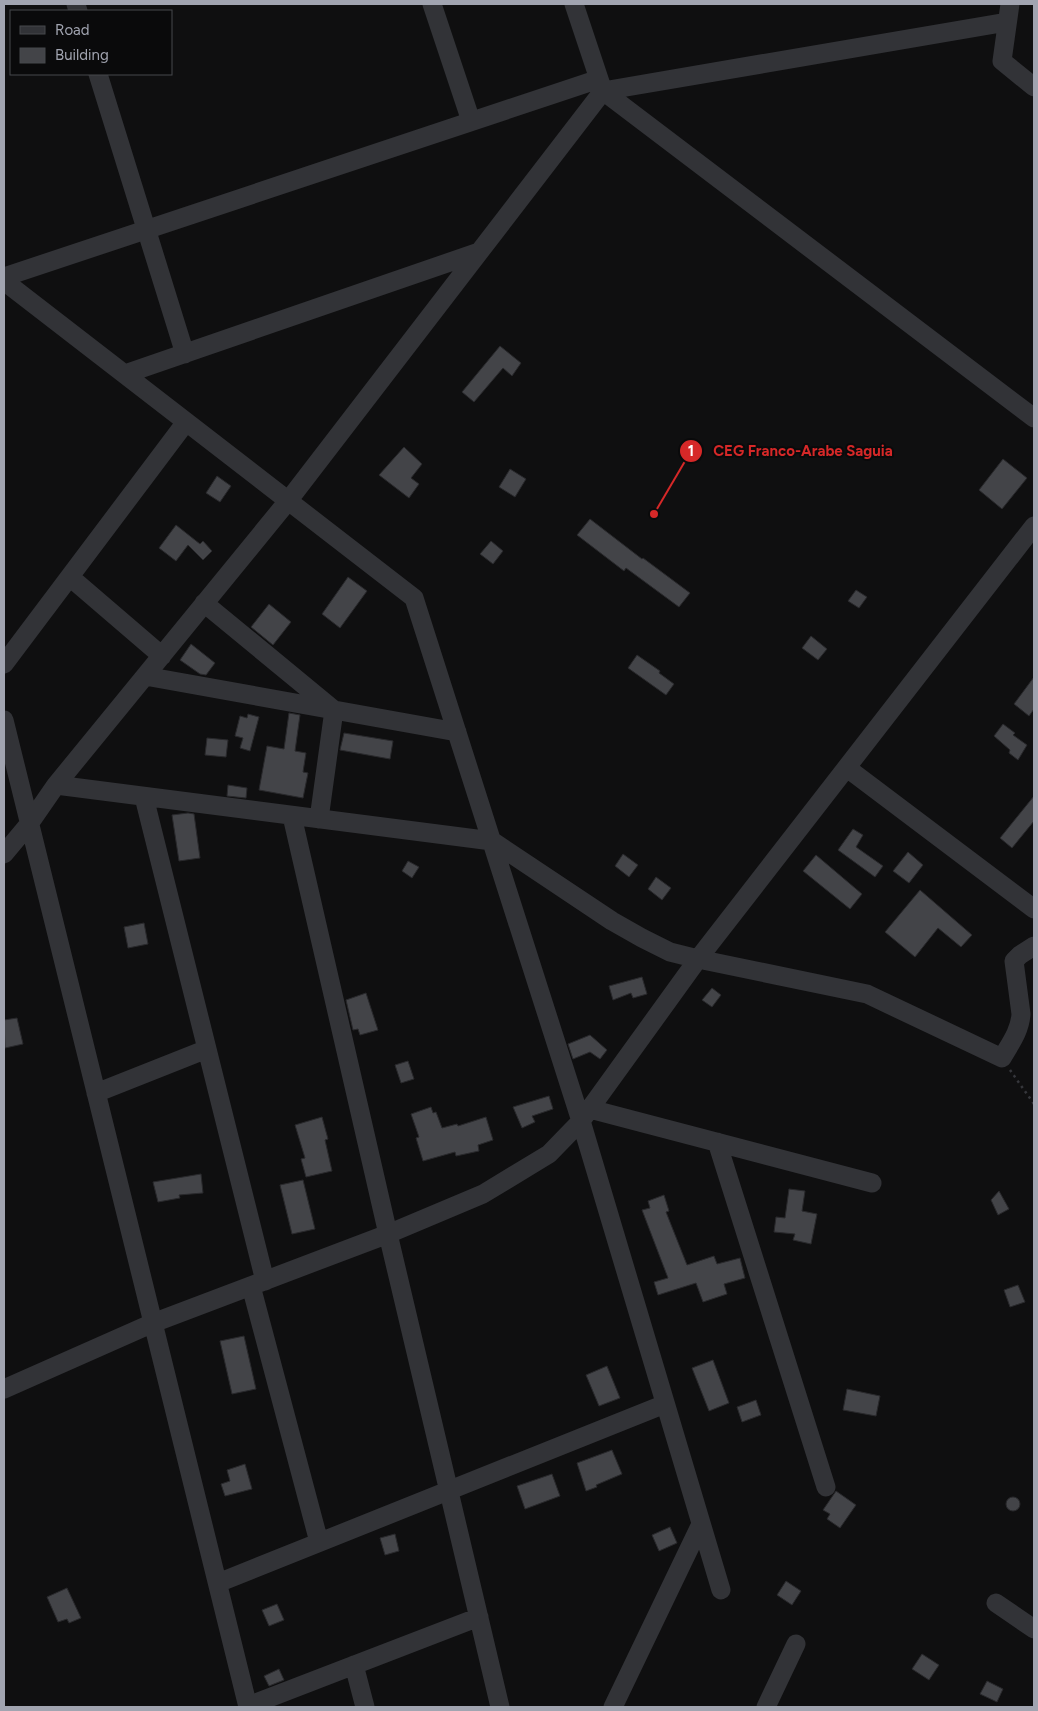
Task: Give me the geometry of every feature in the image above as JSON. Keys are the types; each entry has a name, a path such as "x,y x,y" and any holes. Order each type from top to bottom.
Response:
{"street":[{"path":"432,4 471,121"},
{"path":"574,4 601,85 1034,418"},
{"path":"4,279 471,121 601,85 1009,13 1002,60 1034,87"},
{"path":"98,75 185,354"},
{"path":"4,854 29,824 56,785 288,501 479,252 601,85"},
{"path":"125,374 479,252"},
{"path":"4,279 414,598 492,841 585,1115 665,1404 721,1590"},
{"path":"4,664 186,422"},
{"path":"4,1389 153,1324 388,1234 483,1194 549,1154 585,1115 698,960 1034,526"},
{"path":"70,577 162,656"},
{"path":"204,603 334,710"},
{"path":"145,676 457,732"},
{"path":"320,819 334,710"},
{"path":"4,720 248,1706 479,1617"},
{"path":"847,768 1034,909"},
{"path":"56,785 492,841 612,921 670,952 698,960 867,994 1002,1058 1018,1029 1020,1020 1014,961 1020,954 1034,946"},
{"path":"144,797 207,1049 258,1283 319,1542"},
{"path":"292,816 388,1234 500,1707"},
{"path":"96,1093 207,1049"},
{"path":"585,1115 717,1142 872,1183"},
{"path":"717,1142 826,1487"},
{"path":"218,1583 665,1404"},
{"path":"613,1707 701,1524"},
{"path":"996,1603 1034,1629"},
{"path":"766,1707 796,1644"},
{"path":"354,1665 365,1707"}],"path":[{"path":"1002,1058 1034,1104"}],"building":[{"path":"500,346 521,363 512,376 503,368 474,402 462,392"},
{"path":"404,447 422,464 411,478 419,484 409,498 379,475"},
{"path":"1003,459 1027,478 1002,509 979,490"},
{"path":"510,469 526,479 515,497 499,487"},
{"path":"217,476 231,486 220,502 206,493"},
{"path":"590,519 690,593 679,607 626,568 624,571 577,535"},
{"path":"176,525 200,544 203,541 212,551 203,560 188,545 176,561 159,548"},
{"path":"491,541 503,551 493,564 480,554"},
{"path":"348,577 367,591 340,628 322,614"},
{"path":"856,590 867,597 859,608 848,601"},
{"path":"269,604 291,622 273,645 251,627"},
{"path":"811,636 827,649 818,660 802,648"},
{"path":"191,644 215,663 206,675 200,674 180,660"},
{"path":"637,655 660,671 659,673 674,684 666,695 628,668"},
{"path":"1034,677 1034,709 1029,716 1014,704"},
{"path":"289,713 300,715 295,751 306,753 303,772 308,773 303,798 259,790 267,746 284,749"},
{"path":"248,714 259,717 250,751 240,748 243,738 235,736 240,716 247,718"},
{"path":"1003,724 1015,733 1013,735 1027,745 1018,760 994,736"},
{"path":"344,733 393,741 390,759 340,750"},
{"path":"207,738 228,740 226,757 205,755"},
{"path":"228,785 247,788 246,798 227,796"},
{"path":"1034,796 1034,821 1012,848 1000,838"},
{"path":"194,814 200,858 179,861 172,815"},
{"path":"853,829 863,835 856,847 883,866 875,877 838,850"},
{"path":"908,852 923,865 909,883 893,871"},
{"path":"623,854 638,865 629,877 615,866"},
{"path":"816,855 862,894 850,909 803,871"},
{"path":"408,861 419,867 412,878 402,871"},
{"path":"656,877 671,888 662,900 648,889"},
{"path":"920,890 972,935 961,947 938,928 915,957 885,932"},
{"path":"144,923 148,944 128,948 124,927"},
{"path":"642,977 647,994 633,998 631,993 613,1000 609,986"},
{"path":"712,988 721,995 712,1007 702,1000"},
{"path":"366,993 378,1030 360,1035 358,1029 353,1030 346,1000"},
{"path":"17,1018 23,1044 5,1048 4,1020"},
{"path":"590,1035 607,1050 600,1059 590,1052 573,1059 568,1044"},
{"path":"408,1061 414,1079 401,1083 395,1065"},
{"path":"549,1096 553,1109 532,1116 535,1122 522,1128 513,1107"},
{"path":"431,1107 433,1113 436,1112 442,1128 457,1124 458,1126 486,1117 493,1140 478,1145 479,1151 456,1156 455,1152 423,1161 416,1138 419,1137 411,1114"},
{"path":"322,1117 328,1139 325,1140 332,1171 306,1177 301,1159 305,1158 295,1125"},
{"path":"201,1174 203,1193 179,1195 180,1198 158,1202 153,1182"},
{"path":"303,1180 315,1229 292,1234 280,1185"},
{"path":"789,1189 805,1191 802,1211 817,1214 811,1244 793,1240 795,1234 774,1232 776,1217 785,1218"},
{"path":"999,1191 1009,1209 998,1215 991,1200"},
{"path":"664,1195 669,1211 666,1212 687,1265 714,1256 717,1264 740,1258 745,1278 724,1284 727,1294 703,1302 696,1283 658,1295 654,1282 668,1278 642,1210 650,1208 648,1201"},
{"path":"1018,1285 1025,1302 1010,1307 1004,1290"},
{"path":"244,1336 256,1389 232,1394 220,1341"},
{"path":"713,1360 729,1403 709,1411 692,1368"},
{"path":"607,1366 620,1398 599,1406 586,1375"},
{"path":"847,1389 880,1396 876,1416 843,1410"},
{"path":"756,1400 761,1415 742,1422 737,1407"},
{"path":"612,1450 622,1474 586,1491 577,1463"},
{"path":"245,1464 252,1489 225,1496 221,1484 230,1481 227,1470"},
{"path":"552,1474 560,1496 525,1509 517,1486"},
{"path":"836,1491 856,1505 840,1528 827,1519 830,1514 823,1510"},
{"path":"1013,1497 1018,1499 1020,1504 1018,1509 1013,1511 1008,1509 1006,1504 1008,1499"},
{"path":"670,1527 677,1543 659,1551 652,1535"},
{"path":"395,1534 399,1551 385,1555 380,1538"},
{"path":"786,1581 801,1591 792,1605 777,1595"},
{"path":"67,1588 81,1618 69,1623 67,1619 58,1622 47,1597"},
{"path":"277,1604 284,1620 269,1626 262,1610"},
{"path":"922,1654 939,1665 929,1680 912,1669"},
{"path":"279,1669 284,1680 269,1686 264,1676"},
{"path":"987,1681 1003,1689 997,1702 980,1694"}],"place":[{"name":"CEG Franco-Arabe Saguia","path":"654,514"}]}
